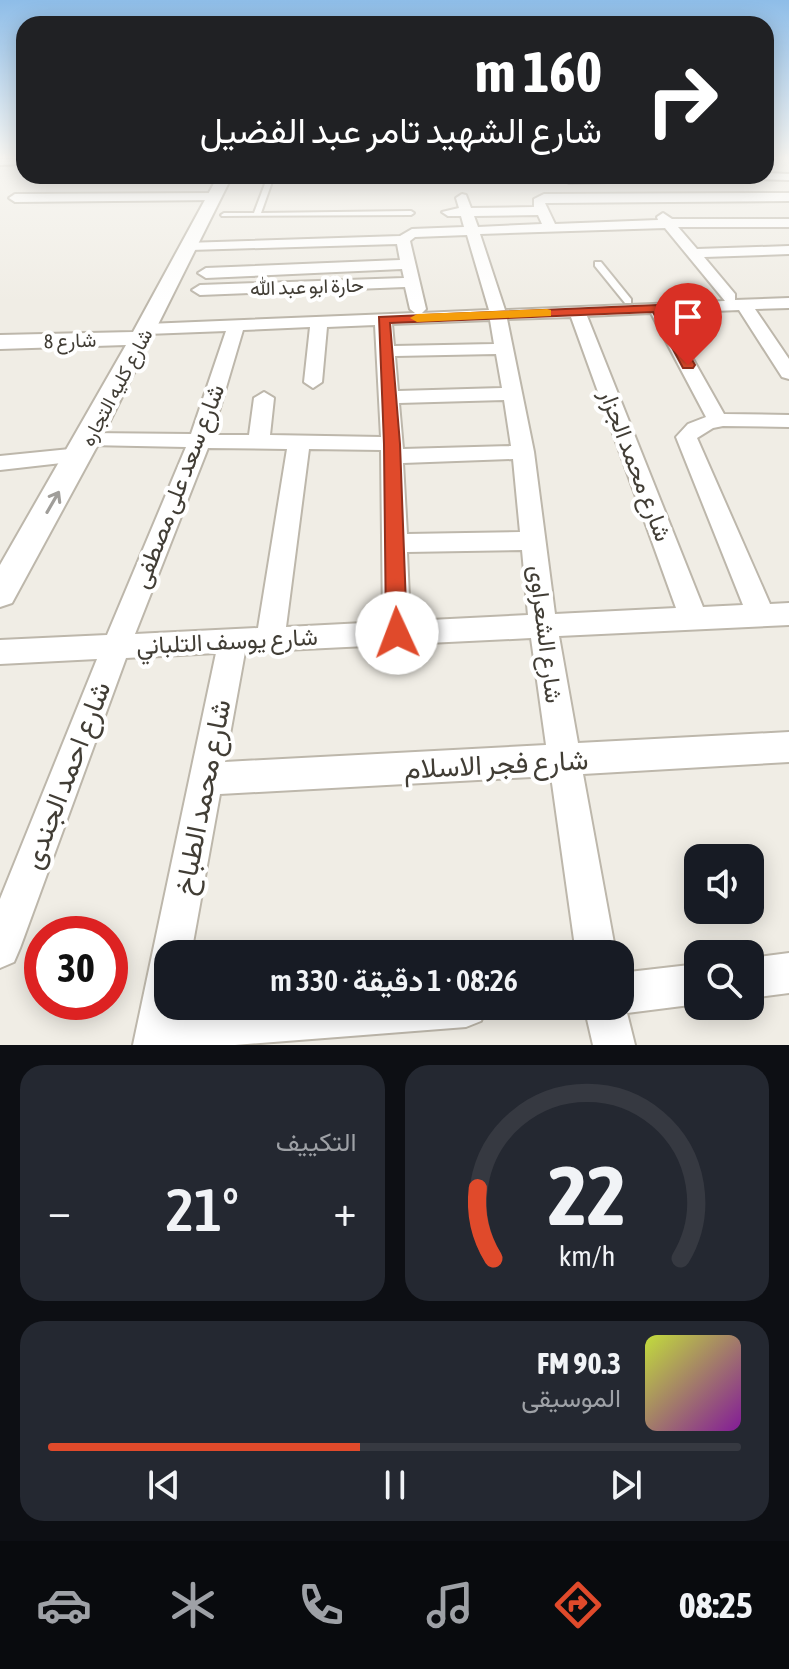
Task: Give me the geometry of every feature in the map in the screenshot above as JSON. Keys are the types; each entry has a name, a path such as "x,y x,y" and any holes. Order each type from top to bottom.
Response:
{"street":[{"name":"شارع كليه التجاره","path":"0,594 12,551 84,447 210,206"},
{"path":"448,212 463,206"},
{"name":"شارع الشعراوى","path":"465,206 497,310 523,452 543,626 594,940"},
{"path":"475,206 542,211"},
{"path":"540,206 551,229"},
{"path":"653,206 737,301 789,373"},
{"path":"749,206 789,240"},
{"path":"403,240 405,236 420,232 767,221 789,223"},
{"path":"190,246 403,240"},
{"path":"403,240 418,309"},
{"path":"189,322 217,245"},
{"path":"694,253 789,250"},
{"path":"206,273 409,264"},
{"name":"حارة ابو عبد الله","path":"200,290 413,282"},
{"path":"189,322 236,325 383,319 628,301 788,303"},
{"path":"144,334 189,322 418,309 577,312 657,309 737,301"},
{"path":"657,309 718,421"},
{"name":"شارع محمد الجزار","path":"577,312 694,619"},
{"path":"383,319 392,450 397,633"},
{"path":"313,382 319,322"},
{"name":"شارع سعد على مصطفى","path":"116,647 200,440 236,325"},
{"name":"شارع 8","path":"0,342 144,334"},
{"name":"شارع 8","path":"0,354 144,334"},
{"path":"386,351 504,349"},
{"path":"389,397 511,394"},
{"path":"259,440 264,398"},
{"path":"775,614 686,437 691,430 718,421 789,421"},
{"path":"0,463 84,447 200,440 299,442 392,450 523,452"},
{"path":"270,639 299,442"},
{"path":"394,543 535,541"},
{"name":"شارع يوسف التلباني","path":"0,652 775,614"},
{"name":"شارع محمد الطباخ","path":"174,940 233,641"},
{"name":"شارع احمد الجندى","path":"0,948 116,647"},
{"name":"شارع فجر الاسلام","path":"204,779 789,747"},
{"path":"764,976 789,973"},
{"path":"634,991 684,986"},
{"path":"156,1038 330,1020"},
{"path":"608,1020 614,1045"}],"lane":[{"path":"257,214 260,206"},
{"path":"224,215 411,213"},
{"path":"598,264 628,301"}],"slow traffic":[{"path":"417,318 547,313"}],"route":[{"path":"397,633 392,444 383,319 657,309 688,365"}]}
